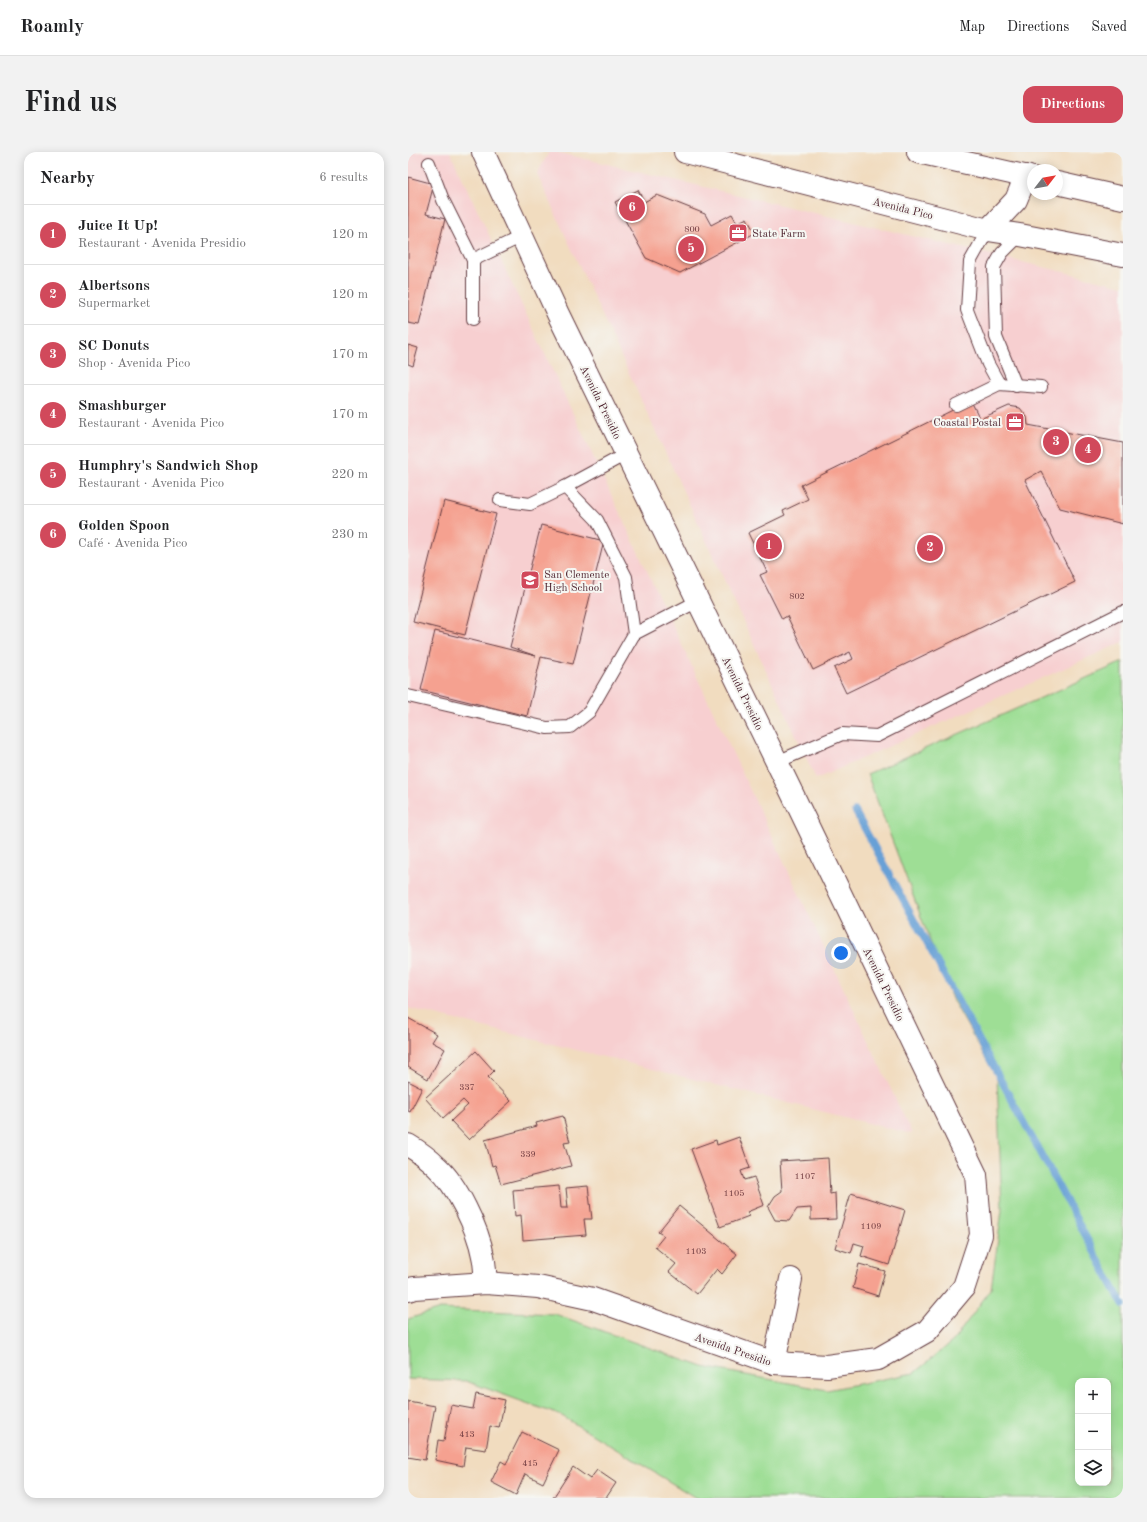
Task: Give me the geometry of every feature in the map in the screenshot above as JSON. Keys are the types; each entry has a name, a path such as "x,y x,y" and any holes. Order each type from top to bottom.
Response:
{"main road":[{"name":"Avenida Presidio","path":"408,1290 414,1288 486,1283 538,1287 593,1299 774,1363 827,1366 878,1359 927,1331 964,1287 981,1235 976,1175 777,762 558,314 483,152"},
{"name":"Avenida Pico","path":"685,152 988,230 1123,255"},
{"path":"918,152 1027,177"},
{"path":"988,230 1016,200 1027,181"},
{"path":"1063,184 1123,198"},
{"path":"408,1145 421,1153 439,1168 458,1193 471,1220 484,1256 486,1283"},
{"path":"774,1363 791,1278"}],"lane":[{"path":"429,163 443,200 473,260 473,319"},
{"path":"988,230 970,262 967,310 988,364 999,384"},
{"path":"1016,386 996,337 994,268 1002,253 1020,235"},
{"path":"473,260 522,236"},
{"path":"956,405 999,384 1041,387"},
{"path":"500,500 530,504 626,454"},
{"path":"565,487 597,520 626,577 634,634"},
{"path":"408,696 547,728 570,727 589,712 634,634 698,601"},
{"path":"777,762 842,734 877,736 1123,612"}],"shaded area":[{"name":"San Clemente High School","path":"408,152 450,152 912,1134 408,1008"},
{"path":"549,152 556,152 1123,286 1123,642 816,779 537,174"}],"green space":[{"path":"1123,662 1123,1498 696,1498 562,1416 466,1381 408,1379 408,1319 440,1309 555,1314 703,1367 827,1390 914,1373 953,1341 991,1289 1002,1210 997,1078 952,999 867,774"}],"building":[{"path":"408,177 434,184 426,214 445,219 419,325 408,323"},
{"path":"638,190 644,202 657,195 705,214 711,225 732,214 737,223 747,218 755,233 680,273 646,258 615,202"},
{"path":"408,345 418,348 413,366 408,364"},
{"path":"971,401 980,419 1009,406 1020,408 1027,417 1028,425 1123,443 1123,524 1060,508 1041,471 1025,480 1075,582 846,693 834,668 853,659 850,652 813,670 787,616 782,619 760,575 767,572 748,533 785,515 783,511 808,499 801,485"},
{"path":"444,501 496,514 465,635 413,622"},
{"path":"541,525 604,541 573,664 541,657 527,716 421,690 435,631 536,656 510,647"},
{"path":"408,1018 437,1034 432,1042 445,1049 428,1079 408,1067"},
{"path":"476,1051 494,1071 488,1077 511,1101 469,1140 451,1121 468,1105 463,1100 443,1118 425,1098"},
{"path":"408,1081 422,1088 410,1112 408,1111"},
{"path":"563,1116 570,1142 564,1143 571,1166 501,1184 495,1165 492,1166 485,1140 537,1126 536,1123"},
{"path":"739,1137 750,1168 741,1171 744,1180 754,1177 764,1205 747,1212 749,1216 720,1227 691,1149 716,1140 717,1145"},
{"path":"828,1158 830,1194 835,1193 836,1219 811,1220 811,1208 797,1209 789,1221 775,1220 768,1207 775,1196 782,1191 780,1161"},
{"path":"559,1186 561,1208 568,1208 566,1188 588,1186 592,1219 584,1219 586,1235 523,1240 521,1215 515,1216 513,1190"},
{"path":"851,1193 905,1210 889,1265 861,1256 864,1246 854,1243 851,1253 835,1248"},
{"path":"679,1206 737,1254 722,1274 717,1269 697,1294 669,1272 676,1264 655,1247 664,1236 658,1232"},
{"path":"859,1264 885,1271 878,1296 853,1288"},
{"path":"476,1394 505,1400 499,1428 490,1426 486,1450 466,1447 463,1466 435,1460 438,1440 444,1441 451,1405 473,1409"},
{"path":"408,1401 435,1406 425,1460 408,1457"},
{"path":"522,1432 559,1450 543,1483 525,1474 516,1495 491,1482 501,1461 506,1464"},
{"path":"573,1467 590,1479 597,1470 616,1483 606,1498 553,1498"}],"waterway":[{"path":"855,811 1123,1305"}],"place":[{"name":"Golden Spoon","path":"632,208"},
{"name":"State Farm","path":"738,233"},
{"name":"Humphry's Sandwich Shop","path":"691,249"},
{"name":"Coastal Postal","path":"1015,422"},
{"name":"SC Donuts","path":"1056,442"},
{"name":"Smashburger","path":"1088,450"},
{"name":"Juice It Up!","path":"769,546"},
{"name":"Albertsons","path":"930,548"},
{"name":"San Clemente High School","path":"530,580"}]}
